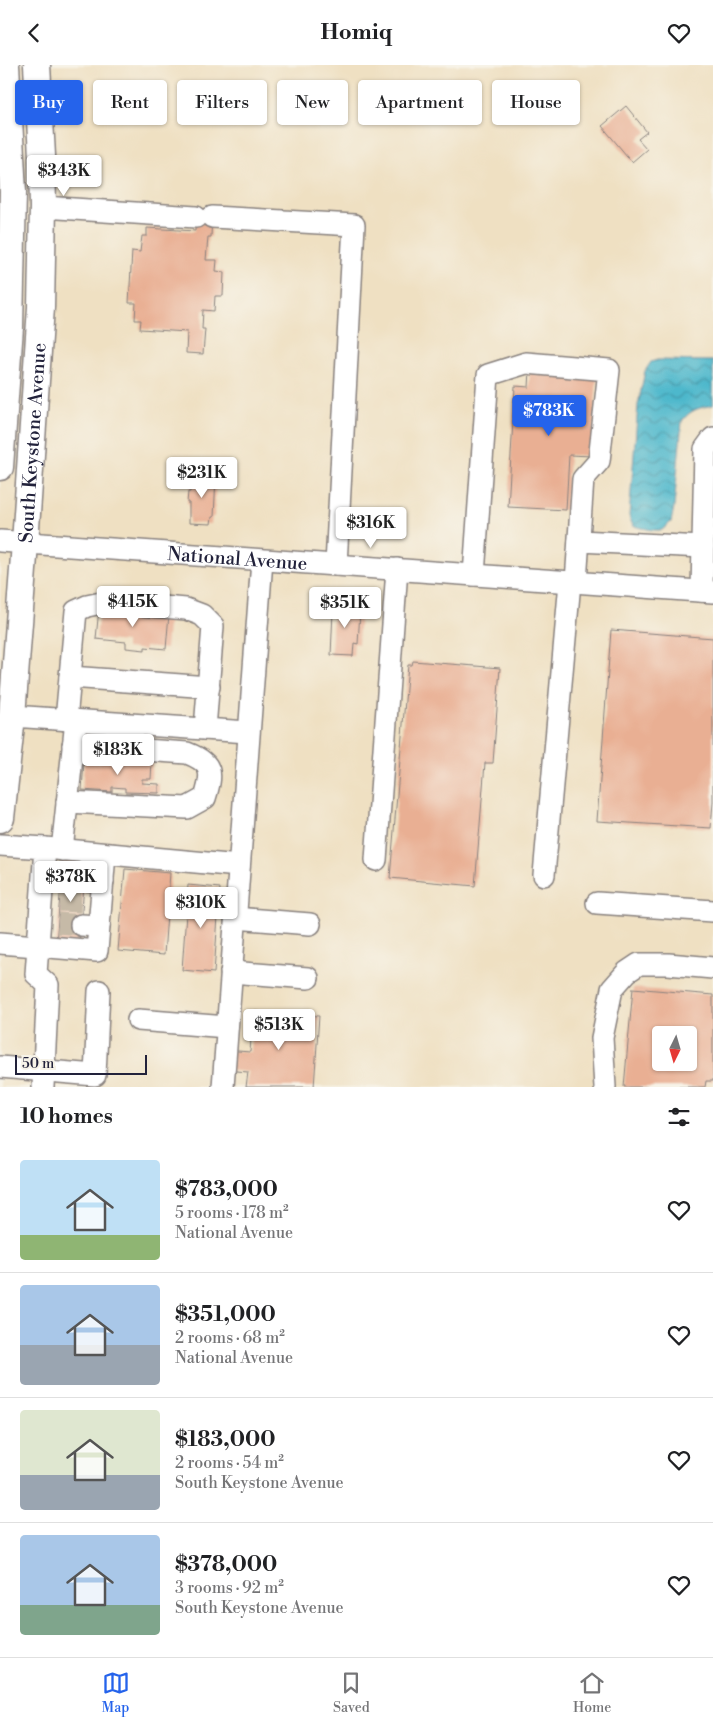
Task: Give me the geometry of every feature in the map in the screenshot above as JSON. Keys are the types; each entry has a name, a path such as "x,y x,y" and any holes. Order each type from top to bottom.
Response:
{"main road":[{"name":"South Keystone Avenue","path":"0,467 10,327 13,192 4,102 6,65"},
{"name":"South Keystone Avenue","path":"37,65 38,80"},
{"name":"South Keystone Avenue","path":"0,819 12,716 13,542 39,343 43,207 40,125"}],"street":[{"path":"43,207 354,225 336,565"},
{"path":"474,575 488,375 526,363 609,369 599,461 583,479 579,541 573,582 544,875"},
{"path":"708,591 703,547 705,449 713,439"},
{"path":"579,541 703,547"},
{"name":"National Avenue","path":"13,542 708,591"},
{"path":"223,1087 262,560"},
{"path":"376,860 397,569"},
{"path":"43,1079 48,985 36,974 38,946 49,922 54,849 67,803 74,745 71,720 70,677 76,611 87,606 106,602 186,609 202,615 213,626 206,764 211,781 205,798 187,808 67,803"},
{"path":"70,677 209,687"},
{"path":"12,716 248,732"},
{"path":"74,745 187,753 199,757 206,764"},
{"path":"0,845 239,866"},
{"path":"0,943 97,951 90,925 93,881 105,854"},
{"path":"597,903 713,911"},
{"path":"235,918 310,924"},
{"path":"605,1087 602,1038 612,989 627,971 639,964 713,968"},
{"path":"231,972 308,978"},
{"path":"0,1067 43,1079 95,1075 99,991"},
{"path":"138,1020 227,1027"}],"water":[{"path":"657,360 713,361 713,405 692,411 682,421 671,522 662,530 652,530 633,526 629,516 638,405 645,371 651,362"}],"building":[{"path":"626,106 647,132 638,139 647,149 632,162 602,126"},
{"path":"196,211 212,212 211,237 208,237 206,260 217,260 216,271 224,272 223,296 215,296 214,311 203,310 202,329 205,329 203,354 186,353 187,332 140,329 141,320 135,320 136,303 129,303 132,251 140,252 142,236 147,236 147,228 195,231"},
{"path":"530,370 597,377 592,456 569,455 566,510 508,507 515,386 529,387"},
{"path":"191,475 216,476 214,517 212,517 211,524 189,523 189,503 187,503"},
{"path":"335,603 356,604 356,611 360,611 358,644 354,643 353,656 331,655"},
{"path":"99,608 169,614 166,649 145,647 145,650 126,648 126,642 96,639"},
{"path":"611,630 713,638 713,802 711,828 597,821"},
{"path":"413,661 500,668 493,763 485,763 475,886 390,878 408,665 412,665"},
{"path":"100,759 152,762 151,779 142,779 142,783 159,784 159,793 125,792 125,788 112,787 112,792 82,790 84,762 100,763"},
{"path":"63,859 86,862 79,946 56,944"},
{"path":"125,869 170,873 164,955 118,951"},
{"path":"188,885 220,888 214,973 182,970"},
{"path":"633,988 713,995 713,1081 706,1081 705,1087 624,1087"},
{"path":"253,1011 319,1016 314,1087 246,1087 248,1072 225,1070 226,1050 250,1052"}],"tunnel":[{"path":"62,878 84,880"},
{"path":"60,901 83,902"},
{"path":"58,923 81,925"}]}
